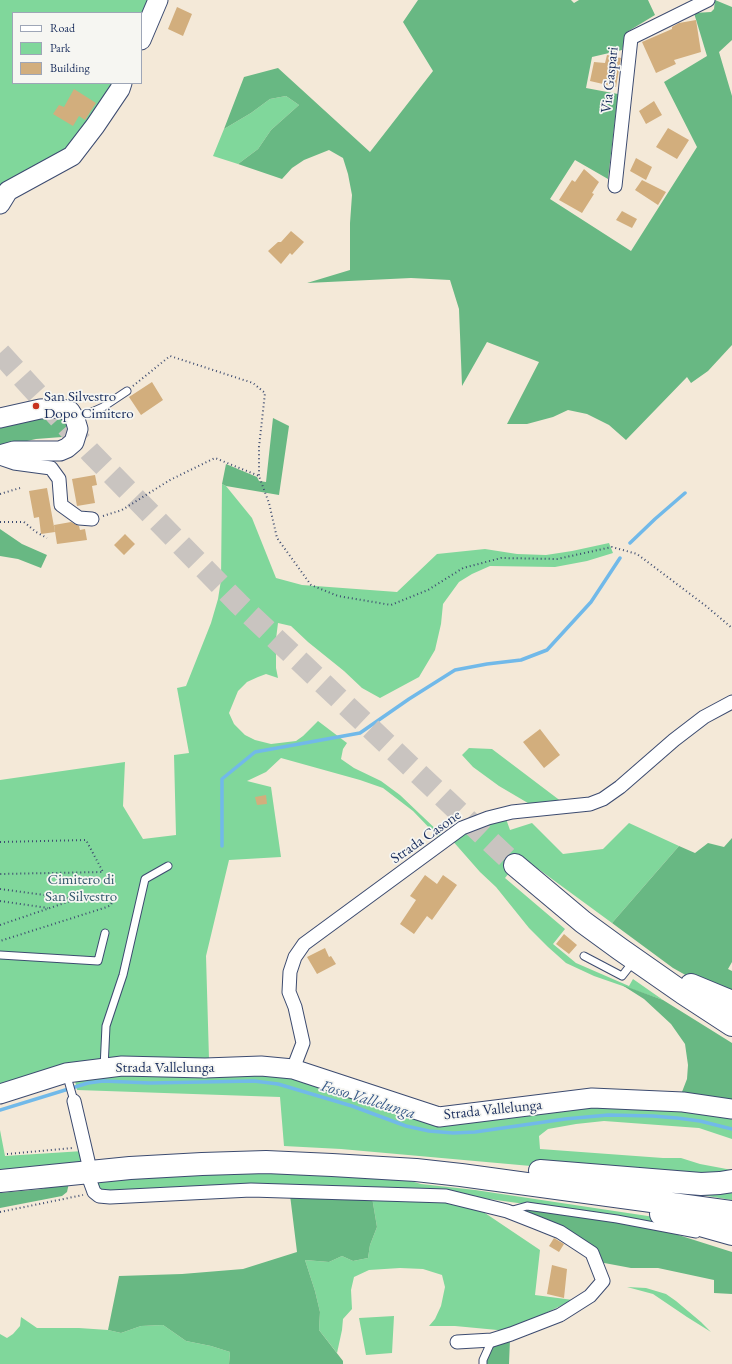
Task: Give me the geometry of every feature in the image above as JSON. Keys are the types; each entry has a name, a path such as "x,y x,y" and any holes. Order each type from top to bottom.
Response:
{"highway":[{"path":"515,865 583,922 641,964 732,1025"},
{"path":"641,964 662,968 698,989 732,1002"},
{"path":"683,993 693,1011 732,1036"},
{"path":"416,1170 428,1160 581,1175 652,1179 700,1184 720,1184 732,1181"},
{"path":"0,1181 52,1179 130,1168 266,1162 416,1170 476,1176 732,1212"},
{"path":"606,1194 617,1207 660,1214 732,1234"}],"street":[{"path":"142,38 158,0"},
{"name":"Via Gaspari","path":"615,186 631,38 708,0"},
{"path":"0,204 8,192 72,156 120,90 122,84"},
{"path":"0,418 40,409 58,408 70,411 75,419 78,429 74,442 67,448 60,451 14,451 0,455"},
{"path":"0,458 14,463 51,468 59,479 61,505 79,518 92,519"},
{"name":"Strada Casone","path":"293,1069 303,1044 295,1007 289,992 290,972 295,957 304,944 462,828 488,818 512,812 590,804 603,799 620,787 674,740 704,717 732,702"},
{"name":"Strada Vallelunga","path":"0,1094 66,1073 122,1066 205,1068 261,1066 293,1069 439,1117 592,1098 683,1102 732,1109"},
{"path":"74,1101 88,1161"},
{"path":"90,1181 94,1192 99,1196 110,1197 252,1190 446,1196 507,1211 560,1232 592,1253 603,1281 590,1296 560,1315 511,1334 492,1340 457,1342"}],"lane":[{"path":"75,419 103,407 127,391"},
{"path":"104,1068 106,1026 123,975 145,879 168,866"},
{"path":"0,955 98,961 105,933"},
{"path":"584,956 622,976 641,964"},
{"path":"66,1073 74,1101"},
{"path":"507,1211 527,1206 617,1219 702,1236"},
{"path":"483,1364 483,1360 492,1340"}],"path":[{"path":"127,391 170,356 253,383 265,393 259,447 259,476 269,503 277,538 311,585 338,596 391,605 428,590 463,568 493,560 501,558 557,559 612,547 637,554 706,606 732,628"},
{"path":"92,519 122,510 170,480 215,458 259,476"},
{"path":"0,494 20,488"},
{"path":"0,522 24,522 46,538"},
{"path":"0,842 86,840 103,872 0,874"},
{"path":"0,889 76,900"},
{"path":"0,925 88,896 104,894 110,895 113,899 111,905 107,907 0,940"},
{"path":"0,901 49,908"},
{"path":"7,1154 84,1147"},
{"path":"0,1212 81,1195"}],"green space":[{"path":"0,0 151,0 142,22 142,12 12,12 12,84 113,84 72,147 0,194"},
{"path":"418,0 571,0 574,3 579,0 648,0 655,15 627,32 622,50 592,57 586,88 618,94 608,179 575,160 550,199 631,251 697,147 664,82 707,56 694,13 711,12 714,9 715,0 732,7 732,40 719,52 732,96 732,345 708,371 691,383 687,377 626,440 609,425 587,414 568,410 553,417 527,424 507,424 539,362 487,342 462,386 459,309 450,280 411,278 307,283 350,270 350,223 352,195 343,158 329,150 304,160 292,168 282,179 238,164 258,149 271,130 299,105 286,96 270,99 251,113 224,129 244,77 278,68 370,152 433,71 403,22"},
{"path":"286,96 299,105 271,130 258,149 238,164 213,156 224,129 251,113 270,99"},
{"path":"34,418 63,419 70,429 62,437 36,439 0,447 0,425"},
{"path":"273,418 289,426 279,495 226,486 222,484 226,464 257,477 259,481 266,482"},
{"name":"Cimitero di San Silvestro","path":"222,484 226,486 252,518 276,578 302,585 397,592 437,554 485,549 517,554 546,555 609,543 613,553 587,561 555,567 490,566 459,582 443,604 441,624 435,650 419,677 380,698 362,688 291,626 278,623 276,639 276,668 278,678 266,674 247,682 238,691 229,713 234,724 245,735 255,740 271,744 296,741 318,721 347,743 343,749 341,759 354,768 381,781 400,795 442,835 438,837 413,811 383,788 281,758 266,772 247,781 271,787 281,857 229,860 206,956 209,1059 0,1086 0,780 125,762 123,806 143,839 176,835 174,755 189,753 177,688 186,686 211,623 218,599 221,580"},
{"path":"0,529 22,544 47,555 41,568 18,559 0,556"},
{"path":"469,748 492,749 562,802 533,806 499,786 473,767 462,755"},
{"path":"505,816 510,830 532,823 563,854 603,849 629,823 679,846 612,923 522,857 505,878 565,929 553,944 576,963 629,986 633,979 663,1000 594,976 566,963 529,928 496,887 480,872 451,839"},
{"path":"732,838 732,962 728,969 732,971 732,996 698,982 673,968 612,923 679,846 695,853 708,843 724,847"},
{"path":"622,985 663,1000 732,1043 732,1103 680,1097 687,1079 688,1065 685,1044 671,1024 644,999"},
{"path":"288,1072 439,1120 582,1103 732,1112 732,1139 699,1128 604,1121 548,1129 539,1136 540,1149 681,1158 700,1164 732,1170 732,1200 542,1167 341,1149 284,1146 280,1097 77,1090 74,1076"},
{"path":"0,1130 5,1156 83,1151 86,1165 0,1174"},
{"path":"190,1172 390,1175 421,1184 475,1190 661,1218 732,1239 620,1217 423,1190 108,1192 101,1189 94,1180"},
{"path":"69,1183 67,1192 62,1196 0,1208 0,1193 42,1189"},
{"path":"290,1195 372,1197 377,1227 370,1245 368,1258 353,1261 342,1256 329,1262 305,1260 320,1312 319,1330 343,1361 343,1364 229,1364 230,1352 211,1346 186,1341 163,1325 141,1326 121,1333 108,1330 119,1276 182,1274 243,1269 297,1252"},
{"path":"372,1197 449,1202 479,1209 540,1250 535,1295 573,1300 508,1331 455,1326 429,1326 435,1319 441,1306 445,1287 442,1275 423,1269 400,1268 369,1270 354,1277 351,1290 352,1309 343,1319 337,1353 319,1330 320,1312 305,1260 329,1262 342,1256 353,1261 368,1258 370,1245 377,1227"},
{"path":"526,1209 601,1220 672,1233 732,1252 732,1294 714,1293 714,1280 658,1268 631,1268 599,1262 518,1213"},
{"path":"627,1287 646,1288 666,1294 711,1332 653,1294"},
{"path":"394,1316 392,1353 366,1355 359,1318"},
{"path":"21,1317 37,1328 79,1328 108,1330 121,1333 141,1326 163,1325 186,1341 211,1346 230,1352 229,1364 0,1364 0,1334 7,1338 13,1334 20,1326"},
{"path":"510,1339 509,1364 486,1364 487,1357 494,1342"}],"building":[{"path":"177,7 192,14 183,36 168,29"},
{"path":"696,20 701,52 674,60 676,64 656,73 642,42 672,29 672,27 679,23"},
{"path":"607,55 621,58 616,87 590,81 594,62 605,63"},
{"path":"74,89 96,103 85,120 79,116 73,126 53,114 59,105 64,107"},
{"path":"654,101 662,115 646,124 639,111"},
{"path":"668,128 689,140 677,159 656,147"},
{"path":"636,158 652,167 646,180 630,171"},
{"path":"584,169 599,182 592,193 594,194 582,213 559,200 572,180 575,182"},
{"path":"642,180 666,192 658,205 635,190"},
{"path":"622,211 637,219 632,228 616,220"},
{"path":"291,231 304,242 292,255 290,253 281,264 268,251 278,242 281,242"},
{"path":"152,382 163,400 141,415 129,397"},
{"path":"95,475 97,485 92,486 95,503 77,506 72,479"},
{"path":"47,488 55,532 41,534 39,517 34,518 29,491"},
{"path":"71,522 79,526 80,530 85,529 87,540 57,544 54,525"},
{"path":"125,534 135,544 124,555 114,545"},
{"path":"540,729 560,755 544,768 523,742"},
{"path":"266,795 267,804 257,805 255,797"},
{"path":"425,875 437,884 443,875 457,885 432,920 427,916 414,934 400,924 416,900 410,896"},
{"path":"564,934 577,945 569,954 556,944"},
{"path":"325,948 329,957 331,956 336,964 317,974 307,957"},
{"path":"554,1238 564,1244 559,1252 549,1246"},
{"path":"552,1265 567,1269 564,1298 547,1294"}],"waterway":[{"path":"630,543 685,493"},
{"path":"222,846 222,779 255,752 360,733 409,699 455,670 521,660 547,650 591,602 620,558"},
{"name":"Fosso Vallelunga","path":"0,1110 88,1083 103,1081 150,1083 254,1081 278,1084 352,1106 406,1126 429,1131 453,1133 475,1132 565,1119 608,1115 677,1118 700,1121 732,1129"}],"tunnel":[{"path":"0,353 92,454 239,604 515,865"}],"place":[{"name":"San Silvestro Dopo Cimitero","path":"36,406"}]}
